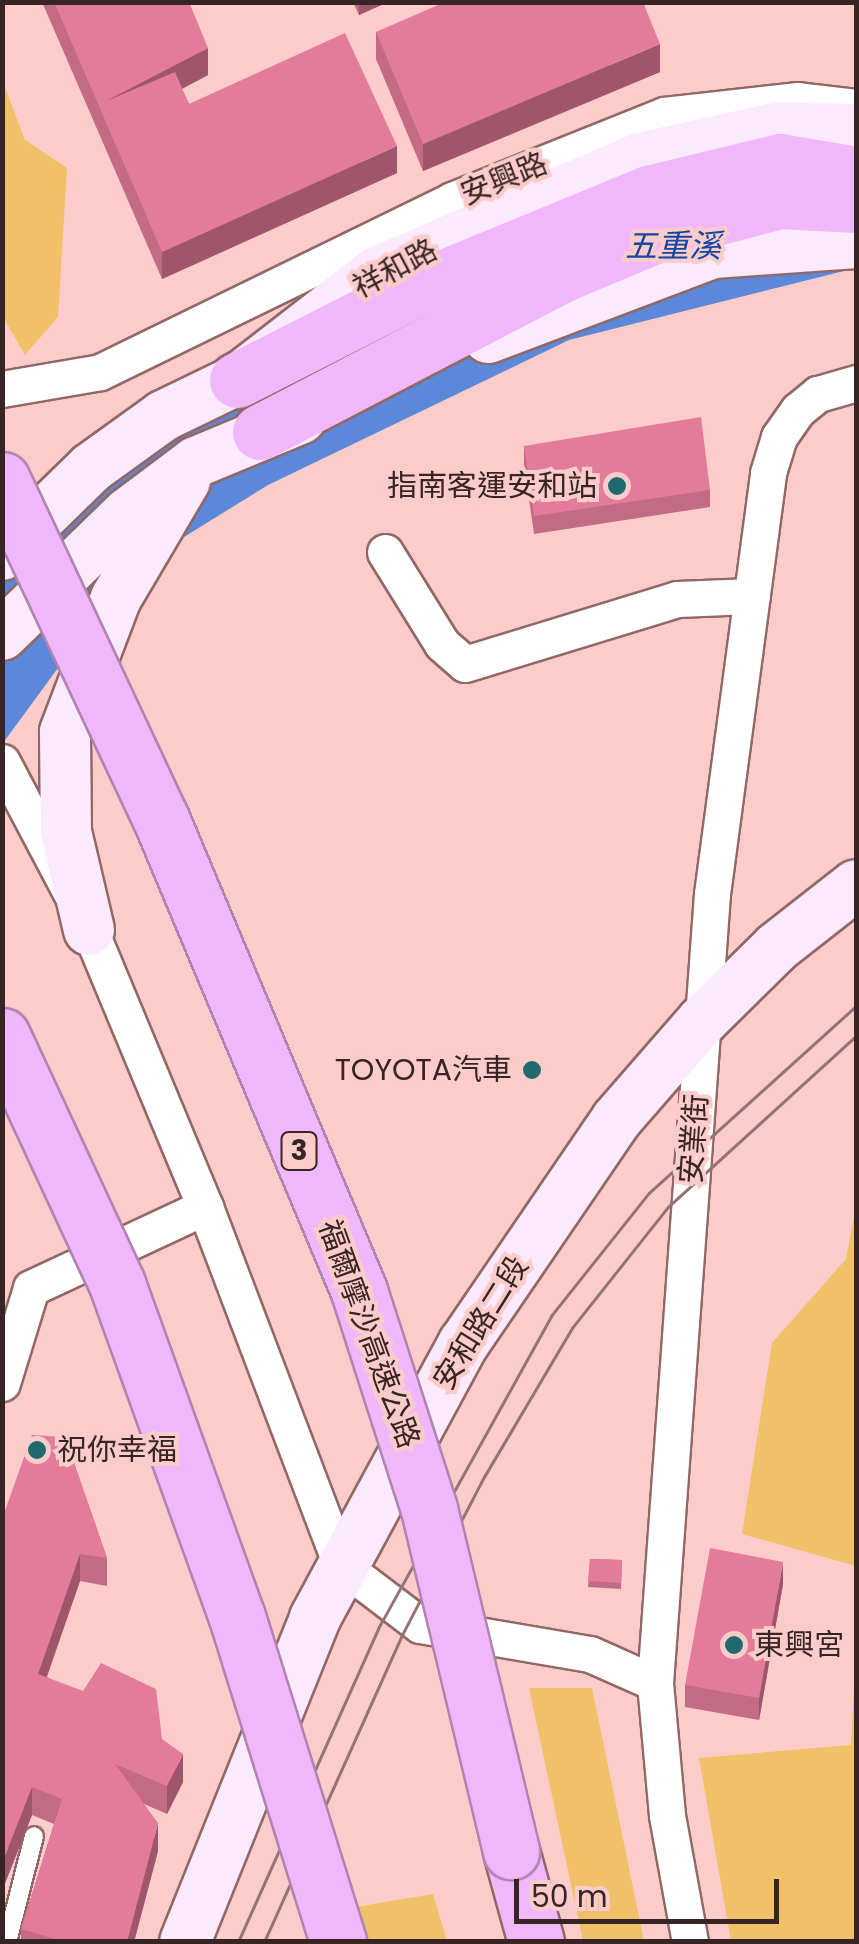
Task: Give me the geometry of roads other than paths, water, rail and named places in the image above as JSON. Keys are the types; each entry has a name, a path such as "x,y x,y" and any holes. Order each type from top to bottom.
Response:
{"highway":[{"path":"237,380 420,287 648,193 780,161 856,174"},
{"path":"260,432 564,274 664,232 780,201 856,204"},
{"name":"福爾摩沙高速公路","path":"2,480 161,819 359,1290 430,1509 536,1942"},
{"path":"2,1036 117,1284 236,1617 338,1942"}],"main road":[{"name":"祥和路","path":"2,555 92,468 163,416 237,380 374,272 640,158 779,127 856,129"},
{"path":"2,634 128,513 196,462 260,432 353,402 562,307 713,253 856,243"},
{"path":"89,930 66,832 66,732 116,598 196,462"},
{"name":"安和路二段","path":"185,1942 230,1815 341,1565 464,1343 616,1120 702,1021 851,889"}],"street":[{"name":"安興路","path":"2,389 100,372 452,200 664,115 798,100 856,108"},
{"name":"安業街","path":"690,1942 667,1814 655,1684 702,1021 768,473 780,437 818,394 856,383"},
{"path":"385,552 442,644 465,664 676,599 752,596"},
{"path":"2,762 89,930 205,1206 341,1565 420,1625 590,1654 655,1684"},
{"path":"2,1383 17,1281 205,1206"}],"lane":[{"path":"7,1942 34,1836"}],"water":[{"name":"五重溪","path":"856,144 856,268 569,340 268,485 129,571 3,743 3,556 183,435 649,184"}],"tram line":[{"path":"238,1942 380,1625 551,1316 649,1193 856,1006"},
{"path":"264,1942 402,1635 484,1477 572,1328 668,1207 856,1036"}],"place":[{"name":"指南客運安和站","path":"617,486"},
{"name":"TOYOTA汽車","path":"532,1070"},
{"name":"祝你幸福","path":"37,1450"},
{"name":"東興宮","path":"734,1645"}]}
